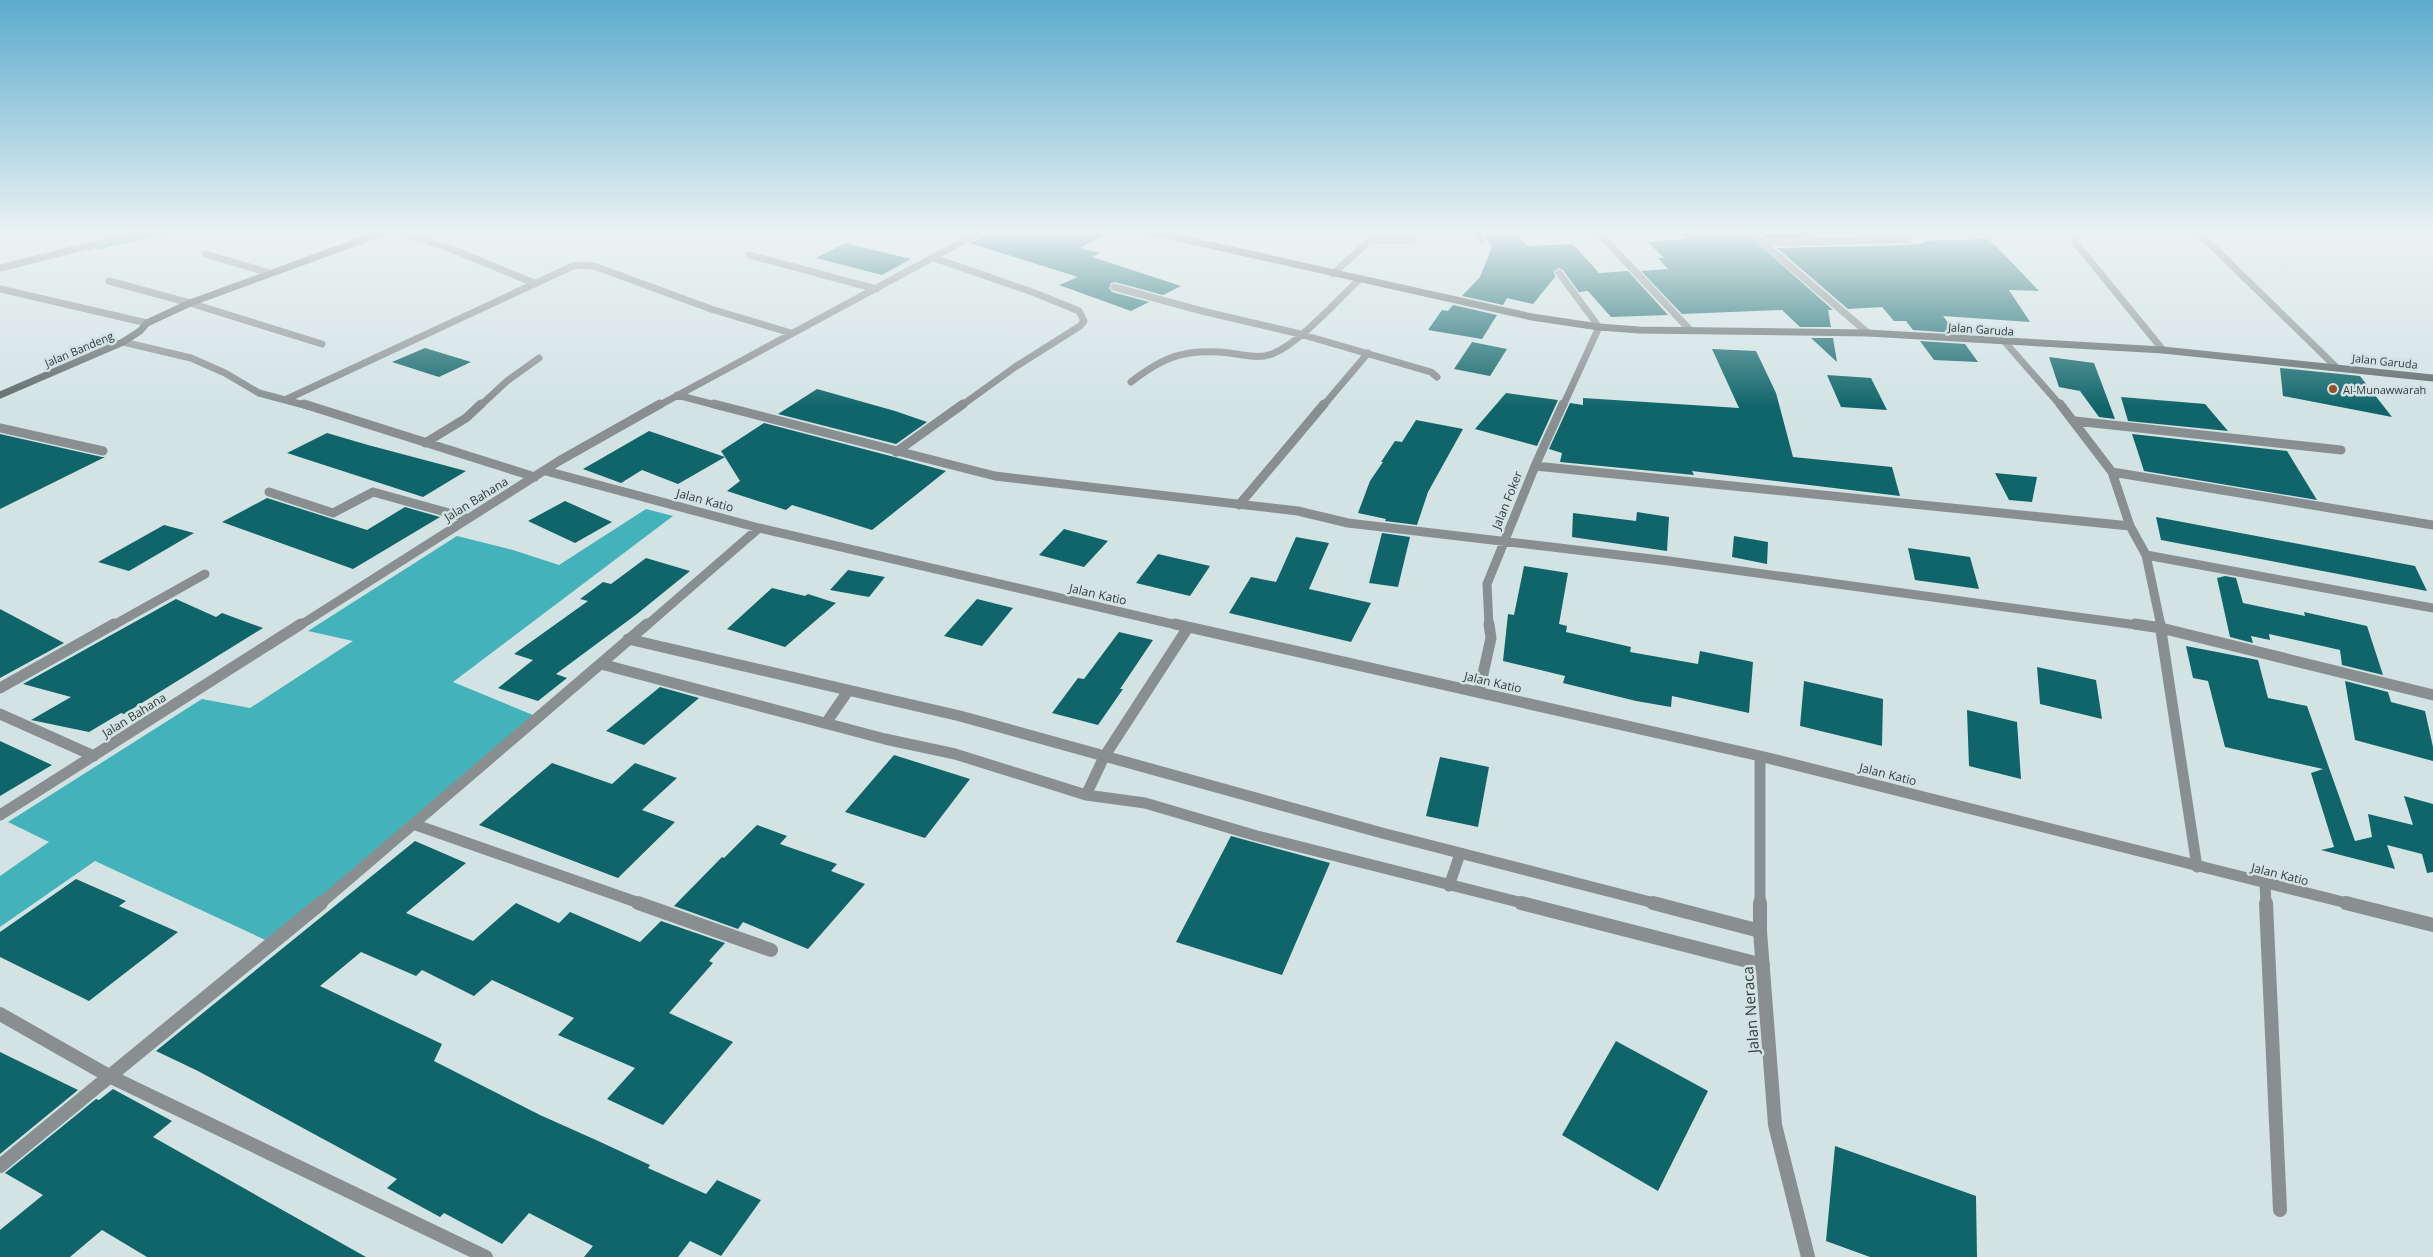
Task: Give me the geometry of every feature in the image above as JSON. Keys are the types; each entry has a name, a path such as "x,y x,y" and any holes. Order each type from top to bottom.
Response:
{"street":[{"path":"3,290 147,322"},
{"path":"141,290 322,344"},
{"name":"Jalan Bandeng","path":"0,395 123,342 140,331 147,322 226,290"},
{"path":"287,399 520,290"},
{"path":"657,290 711,309 791,333"},
{"name":"Jalan Bahana","path":"0,815 468,518 596,440 791,333 875,290"},
{"path":"896,452 1015,367 1080,326 1084,321 1079,311 1025,290"},
{"path":"1124,290 1202,311 1300,334 1431,372 1437,377"},
{"path":"1131,382 1155,363 1177,354 1212,351 1265,355 1274,353 1300,334 1349,290"},
{"name":"Jalan Garuda","path":"1405,290 1532,317 1599,327 1868,333 2163,350 2335,366 2433,378"},
{"path":"1571,290 1599,327"},
{"path":"1652,290 1690,330"},
{"path":"1818,290 1868,333"},
{"path":"2114,290 2163,350"},
{"path":"2257,290 2335,366"},
{"name":"Jalan Foker","path":"1479,692 1491,638 1487,610 1487,584 1534,466 1599,327"},
{"path":"123,342 191,358 224,373 259,393 287,399 535,477"},
{"path":"2004,342 2075,421 2112,472 2130,526 2146,555 2161,628 2197,867"},
{"path":"1239,505 1368,354"},
{"path":"425,443 466,418 506,381 539,358"},
{"path":"677,395 995,476 1298,511 1348,523 1869,587 2161,628 2433,695"},
{"path":"2075,421 2341,450"},
{"path":"0,428 104,451"},
{"path":"1534,466 2130,526"},
{"name":"Jalan Katio","path":"546,471 759,528 1187,629 1479,692 1760,756 2433,925"},
{"path":"2112,472 2433,525"},
{"path":"269,492 333,513 373,492 468,518"},
{"path":"0,1166 416,824 628,639 759,528"},
{"path":"2146,555 2433,608"},
{"path":"0,688 205,574"},
{"path":"1086,795 1104,757 1187,629"},
{"path":"628,639 960,716 1460,854 1760,931"},
{"path":"601,664 826,723 955,754 1086,795 1145,803 1257,836 1763,965"},
{"path":"826,723 848,691"},
{"path":"0,714 94,756"},
{"name":"Jalan Neraca","path":"1760,756 1760,931 1775,1126 1808,1257"},
{"path":"416,824 771,950"},
{"path":"1449,886 1460,854"},
{"path":"2265,884 2280,1210"},
{"path":"0,1014 109,1076 486,1257"}],"shaded area":[{"path":"646,509 673,516 453,682 540,718 272,943 95,861 0,927 0,876 49,842 8,822 202,699 250,708 353,641 308,631 457,536 513,550 559,565"}],"building":[{"path":"1072,290 1110,290 1112,292 1149,302 1131,311"},
{"path":"1143,290 1174,290 1163,295"},
{"path":"1468,290 1545,290 1533,304 1507,298 1503,305 1462,296"},
{"path":"1577,290 1645,290 1668,315 1611,317 1588,291 1579,292"},
{"path":"1659,290 1810,290 1833,310 1828,310 1831,327 1800,327 1782,310 1682,314"},
{"path":"1825,290 2038,290 2039,291 2009,290 2030,322 1943,316 1956,333 1913,330 1906,321 1894,321 1882,307 1848,309"},
{"path":"1453,305 1497,315 1482,339 1428,330 1442,310 1448,311"},
{"path":"1811,338 1833,338 1837,362"},
{"path":"1920,341 1965,344 1978,362 1934,360"},
{"path":"1472,342 1507,349 1490,376 1454,369"},
{"path":"425,348 471,362 439,377 392,362"},
{"path":"1712,349 1756,351 1776,393 1793,457 1892,467 1900,496 1692,471 1694,475 1560,462 1562,453 1549,449 1570,403 1583,405 1583,398 1739,408"},
{"path":"2049,357 2094,363 2115,419 2099,417 2080,391 2059,387"},
{"path":"2280,368 2360,376 2392,417 2283,396"},
{"path":"1827,375 1871,378 1887,410 1841,407"},
{"path":"817,389 927,422 896,444 778,414"},
{"path":"1506,393 1558,400 1537,446 1475,429"},
{"path":"2121,397 2205,404 2228,431 2128,421"},
{"path":"1416,420 1463,429 1428,492 1417,525 1385,521 1386,519 1358,513 1370,481 1383,462 1381,462 1395,441 1402,442"},
{"path":"764,423 946,471 872,530 792,505 786,510 727,491 740,481 721,451"},
{"path":"649,431 725,457 678,484 642,470 621,483 583,469"},
{"path":"327,433 466,471 423,497 287,453"},
{"path":"0,434 102,457 105,457 0,509"},
{"path":"2132,434 2287,451 2317,500 2144,471"},
{"path":"1995,473 2037,477 2032,502 2009,500"},
{"path":"267,498 367,530 405,507 440,517 353,569 222,522"},
{"path":"565,501 612,522 575,543 528,521"},
{"path":"1637,512 1669,517 1667,551 1572,537 1573,513 1636,521"},
{"path":"2156,517 2415,566 2427,591 2161,540"},
{"path":"164,525 194,533 129,571 98,562"},
{"path":"1064,529 1108,541 1084,567 1039,555"},
{"path":"1382,533 1410,537 1398,587 1369,583"},
{"path":"1734,536 1768,542 1767,564 1732,557"},
{"path":"1296,537 1329,543 1309,589 1371,603 1351,642 1229,613 1251,577 1276,582"},
{"path":"1908,548 1970,557 1979,589 1915,580"},
{"path":"1158,554 1210,566 1190,596 1136,583"},
{"path":"646,558 690,571 637,614 556,674 567,678 538,701 498,688 533,660 514,654 588,601 580,599 603,582 611,584"},
{"path":"1524,566 1568,573 1559,624 1567,626 1566,632 1631,647 1630,652 1698,664 1700,651 1753,662 1749,713 1672,696 1671,707 1636,701 1563,683 1565,676 1503,661 1508,614 1514,615"},
{"path":"848,570 885,577 869,597 830,590"},
{"path":"2225,576 2236,578 2243,603 2305,616 2304,612 2367,626 2383,675 2342,665 2340,650 2269,634 2270,640 2251,636 2253,643 2230,637 2217,578"},
{"path":"772,588 805,596 808,594 836,603 785,647 727,629"},
{"path":"176,599 216,617 222,613 263,628 124,714 121,713 89,732 31,720 71,697 23,684"},
{"path":"977,599 1013,608 982,646 944,636"},
{"path":"0,609 64,643 0,678"},
{"path":"1119,632 1153,640 1098,725 1052,713 1078,678 1084,679"},
{"path":"2186,646 2258,660 2268,698 2307,706 2355,841 2372,837 2368,814 2413,825 2404,796 2433,804 2433,872 2427,873 2422,854 2387,845 2395,869 2321,850 2334,847 2311,773 2323,769 2225,747 2208,681 2193,678"},
{"path":"2037,667 2096,680 2102,719 2040,704"},
{"path":"1804,681 1883,699 1882,746 1800,726"},
{"path":"2345,681 2388,692 2391,702 2425,711 2433,747 2433,761 2355,740"},
{"path":"660,687 699,698 644,745 606,731"},
{"path":"1967,710 2017,722 2021,779 1969,766"},
{"path":"0,741 52,765 0,796"},
{"path":"894,755 970,779 925,838 845,812"},
{"path":"1440,757 1489,767 1478,827 1426,816"},
{"path":"552,763 612,784 635,763 677,778 642,810 675,822 618,878 479,825"},
{"path":"757,825 787,836 780,844 837,864 831,871 865,884 808,949 743,922 738,929 674,906 722,857 724,858"},
{"path":"1231,836 1330,863 1282,975 1176,942"},
{"path":"415,841 466,863 406,913 473,941 516,903 559,923 570,912 640,942 661,921 725,943 709,961 713,963 669,1013 733,1042 663,1125 607,1099 635,1068 558,1035 574,1018 492,980 474,996 422,970 416,976 361,952 320,986 442,1044 434,1061 540,1115 650,1165 648,1168 706,1194 717,1180 761,1200 721,1256 690,1241 678,1257 584,1257 593,1246 529,1213 502,1244 444,1213 440,1217 387,1188 397,1179 198,1071 156,1051"},
{"path":"76,879 126,901 119,906 178,932 89,1001 0,957 0,932"},
{"path":"1616,1041 1708,1091 1658,1191 1562,1135"},
{"path":"0,1052 78,1090 0,1154"},
{"path":"113,1089 172,1121 153,1137 366,1257 147,1257 102,1230 70,1257 0,1257 0,1230 43,1195 5,1173 96,1099 99,1100"},
{"path":"1835,1146 1976,1196 1977,1257 1870,1257 1826,1241"}],"place":[{"name":"Al-Munawwarah","path":"2333,389"}]}
